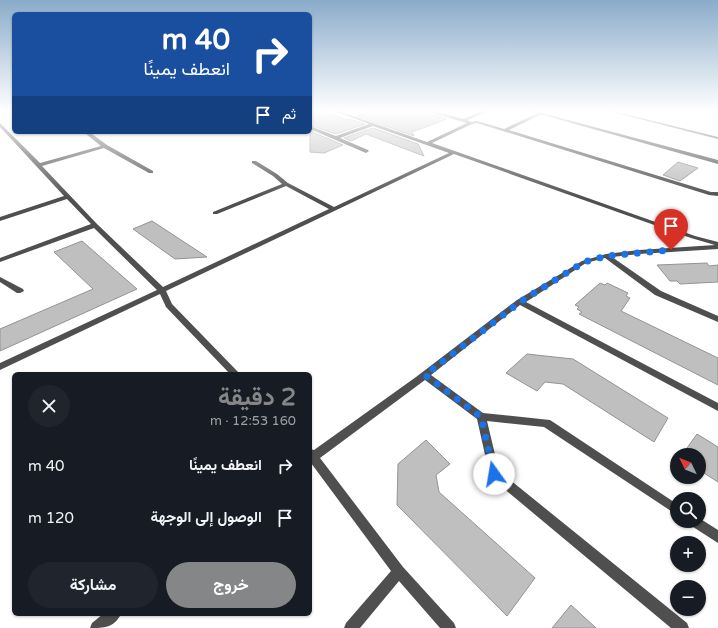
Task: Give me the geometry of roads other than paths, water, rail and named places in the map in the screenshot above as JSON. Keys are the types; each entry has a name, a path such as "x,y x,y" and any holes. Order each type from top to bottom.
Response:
{"street":[{"path":"18,140 95,225 162,290 169,305 233,372"},
{"path":"97,140 151,172"},
{"path":"341,140 366,151"},
{"path":"420,140 693,237 718,244"},
{"path":"428,143 434,140"},
{"path":"539,140 711,194 718,194"},
{"path":"639,140 718,162"},
{"path":"39,165 105,146"},
{"path":"0,367 453,152"},
{"path":"254,162 286,184 333,209"},
{"path":"215,213 286,184"},
{"path":"0,219 69,196"},
{"path":"0,260 95,225"},
{"path":"312,455 425,375 520,302 584,262 606,256 639,252 718,247"},
{"path":"606,256 658,293 718,319"},
{"path":"0,279 20,291"},
{"path":"520,302 718,407"},
{"path":"425,375 481,417 546,423 670,505"},
{"path":"481,417 494,474 682,628"},
{"path":"312,457 399,571 449,628"},
{"path":"704,528 718,537"},
{"path":"351,628 399,571"},
{"path":"97,628 112,616"}]}
